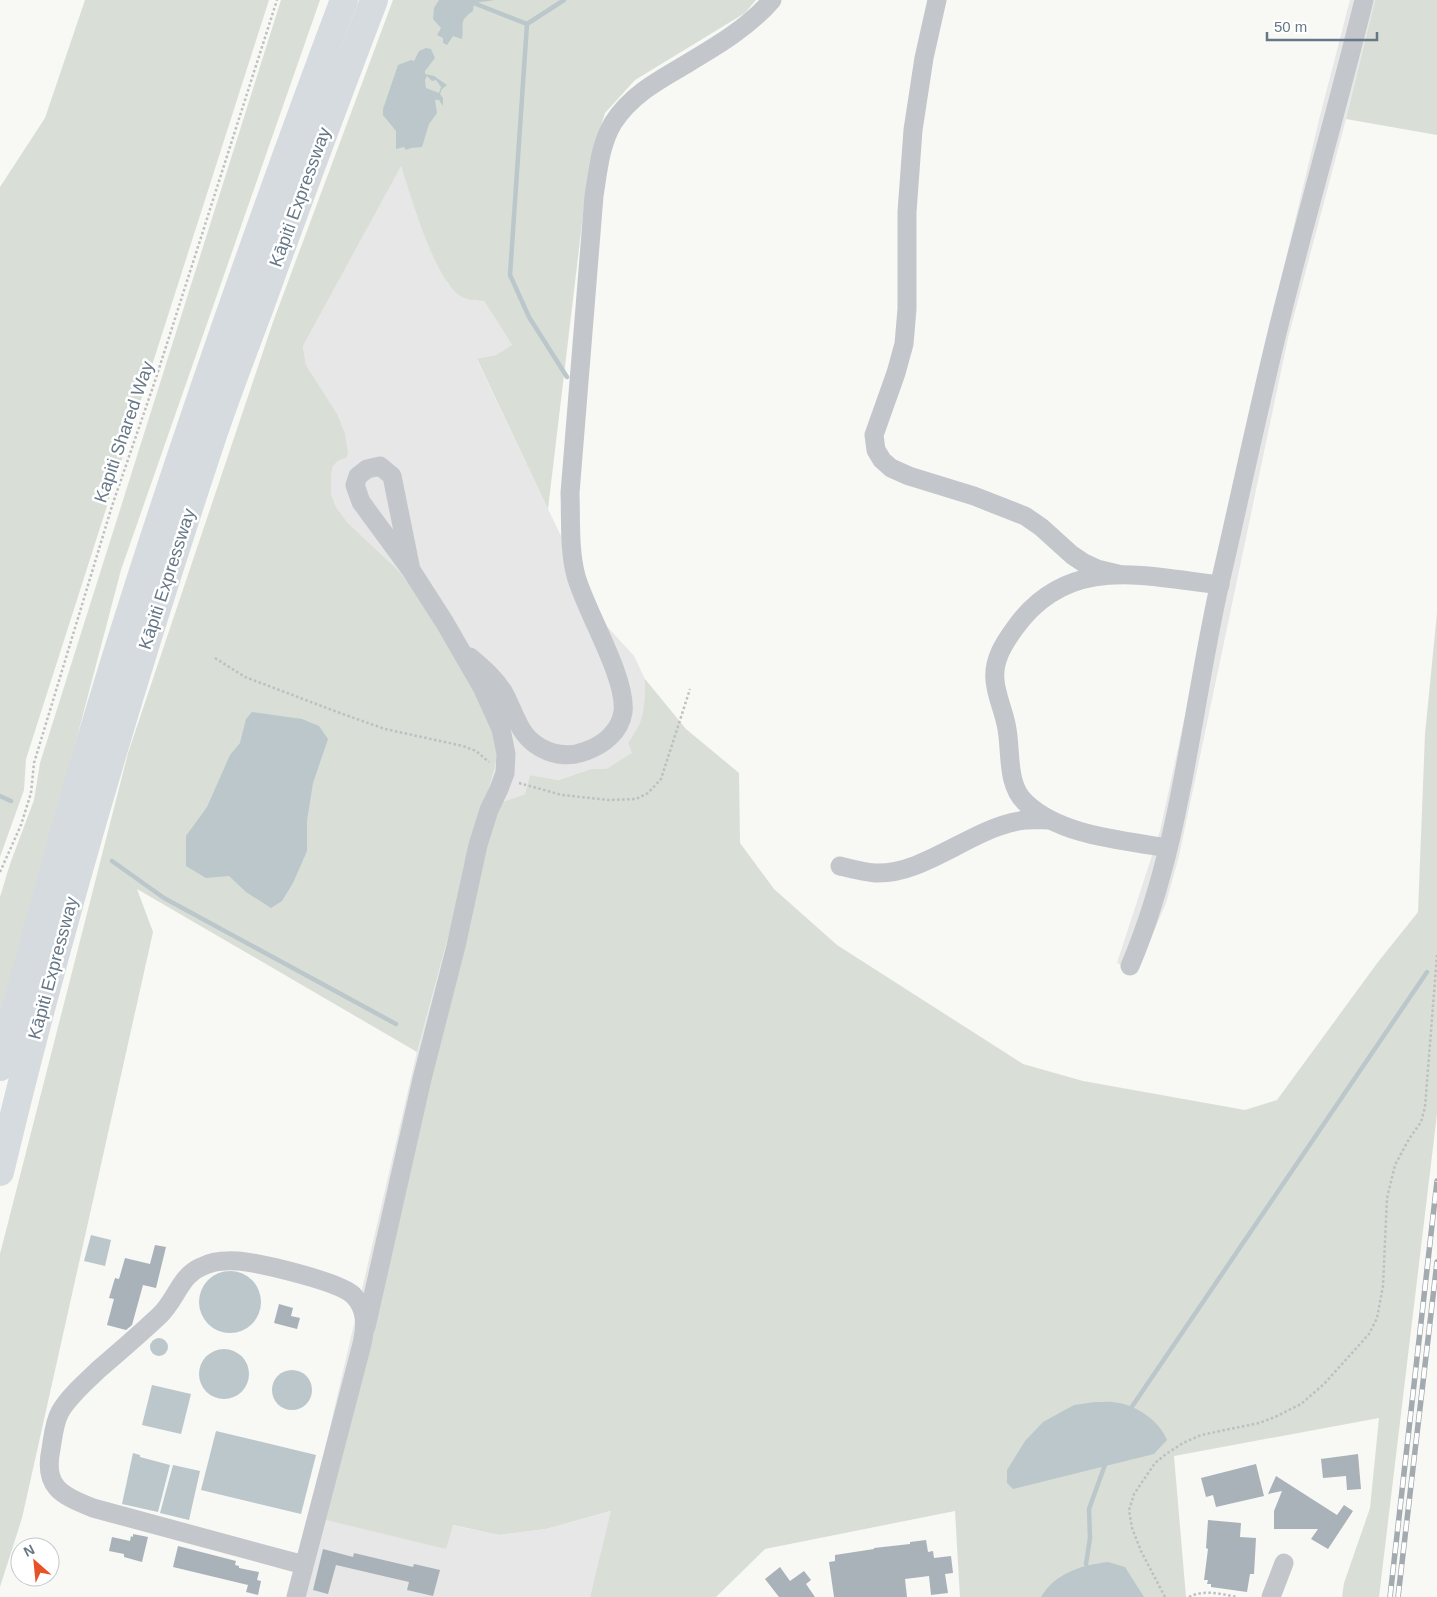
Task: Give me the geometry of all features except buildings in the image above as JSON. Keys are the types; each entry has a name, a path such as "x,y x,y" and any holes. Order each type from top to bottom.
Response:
{"highway":[{"name":"Kāpiti Expressway","path":"0,1067 61,839 115,661 177,468 288,150 344,0"},
{"name":"Kāpiti Expressway","path":"0,1172 85,849 140,662 212,438 318,147 374,0"}],"street":[{"path":"457,644 496,681 528,738 550,752 571,755 592,749 609,738 620,723 623,713 621,691 616,674 588,611 576,575 571,530 570,493 594,196 600,160 605,140 613,124 627,104 663,77 710,50 751,22 772,0"},
{"path":"936,0 924,58 913,130 907,212 908,300 904,344 894,382 874,435 876,450 882,460 891,468 909,476 981,498 1025,516 1041,527 1064,549 1084,563 1097,569 1118,574 1220,585"},
{"path":"1130,966 1154,904 1168,848 1220,585 1278,329 1364,0"},
{"path":"296,1597 366,1327 422,1079 456,946 478,845 489,810 503,778 506,754 501,729 483,689 411,570 361,502 355,485 358,476 367,469 380,466 392,476 411,570"},
{"path":"1118,574 1087,578 1069,583 1053,591 1036,603 1004,643 998,659 995,678 1009,734 1012,774 1016,788 1024,802 1050,820 1085,832 1168,848"},
{"path":"840,866 876,873 900,870 938,855 1000,826 1020,821 1050,820"},
{"path":"304,1565 93,1508 67,1497 50,1474 48,1463 57,1418 65,1404 84,1383 170,1304 186,1277 194,1270 212,1263 238,1261 306,1276 343,1288 360,1304 366,1327"},
{"path":"1271,1597 1284,1563"}],"path":[{"name":"Kapiti Shared Way","path":"0,872 21,825 31,793 34,763 112,506 155,381 277,0"},
{"path":"215,658 246,677 340,713 385,729 462,746 476,751 503,778 532,788 562,795 608,800 636,799 648,793 661,779 690,689"},
{"path":"1165,1597 1136,1541 1129,1510 1134,1494 1156,1463 1166,1454 1194,1437 1259,1423 1275,1418 1300,1404 1324,1384 1374,1326 1384,1286 1388,1188 1399,1157 1420,1122 1425,1107 1437,955"},
{"path":"1189,1597 1198,1593 1209,1592 1236,1597"}],"shaded area":[{"path":"85,0 269,0 26,759 24,790 0,857 0,187 45,118"},
{"path":"281,0 320,0 121,570 0,1030 0,897 34,800 40,763"},
{"path":"393,0 756,0 745,13 635,80 605,113 589,165 548,509 477,359 496,355 512,345 484,301 462,297 452,289 442,275 425,237 401,166 303,346 306,365 337,414 345,434 348,454 346,458 338,461 333,466 331,475 331,494 336,507 348,523 399,571 433,615 495,731 498,754 417,1052 137,889 153,932 22,1518 16,1537 10,1537 10,1556 0,1587 0,1254 128,753 273,322"},
{"path":"439,0 495,0 474,3 473,11 463,21 462,39 453,36 447,45 443,43 443,38 437,35 441,28 433,19 434,8"},
{"path":"1350,0 1375,0 1346,119 1288,338 1179,856 1166,903 1137,971 1117,963 1160,831 1268,334"},
{"path":"1375,0 1437,0 1437,135 1346,119"},
{"path":"426,48 431,49 435,58 425,71 425,74 434,76 447,85 440,94 443,98 443,106 439,100 435,100 437,113 429,124 422,147 406,150 404,147 396,149 396,131 383,115 383,109 398,65 411,60 414,61 419,51","holes":["427,76 432,81 436,80 441,87 439,93 426,88 425,80"]},
{"path":"401,165 428,244 448,284 474,301 484,301 512,345 496,355 477,360 601,620 634,656 645,679 644,713 636,732 628,743 633,753 606,769 591,769 557,780 530,775 525,794 502,802 445,1549 452,1525 499,1535 546,1529 612,1511 590,1597 288,1597 309,1518 417,1052 483,813 433,615 399,571 348,523 336,507 331,494 331,475 333,466 345,458 329,402 306,365 303,346"},
{"path":"1437,613 1437,1114 1379,1597 1342,1597 1344,1583 1370,1508 1379,1418 1174,1456 1186,1597 960,1597 955,1511 765,1549 716,1597 590,1597 611,1511 546,1529 499,1535 453,1525 446,1549 322,1519 494,814 502,802 525,794 530,775 558,780 591,769 606,769 632,753 628,743 638,727 643,712 645,679 686,729 739,773 740,843 774,889 837,945 1023,1064 1083,1081 1245,1110 1277,1100 1378,962 1418,912 1425,734"},
{"path":"252,712 302,719 319,726 328,739 313,783 307,821 307,851 293,883 282,901 271,908 246,892 229,876 206,878 186,866 186,836 207,807 230,755 240,743 246,719"},
{"path":"91,1235 111,1240 105,1266 84,1261"},
{"path":"230,1271 242,1274 252,1280 258,1290 261,1302 258,1314 252,1324 242,1330 230,1333 218,1330 208,1324 202,1314 199,1302 202,1290 208,1280 218,1274"},
{"path":"159,1338 165,1341 168,1347 165,1353 159,1356 153,1353 150,1347 153,1341"},
{"path":"224,1349 242,1356 249,1374 242,1392 224,1399 206,1392 199,1374 206,1356"},
{"path":"296,1370 303,1373 309,1379 312,1390 311,1398 303,1407 296,1410 288,1410 281,1407 273,1398 272,1386 275,1379 284,1371"},
{"path":"152,1385 191,1394 181,1434 142,1425"},
{"path":"1116,1402 1134,1408 1148,1416 1160,1427 1167,1440 1154,1454 1013,1489 1007,1483 1007,1470 1025,1441 1043,1422 1074,1405"},
{"path":"216,1431 316,1455 301,1514 201,1490"},
{"path":"133,1453 140,1455 140,1457 170,1465 158,1512 122,1504"},
{"path":"173,1465 200,1471 189,1520 160,1513"},
{"path":"1108,1562 1125,1567 1144,1597 1041,1597 1061,1576 1089,1565"}],"waterway":[{"path":"466,0 527,24"},
{"path":"527,24 564,0"},
{"path":"527,24 510,275 529,317 567,377"},
{"path":"0,796 11,801"},
{"path":"112,861 164,898 396,1024"},
{"path":"1129,1411 1427,972"},
{"path":"1086,1564 1090,1538 1089,1509 1106,1462"}],"railway":[{"path":"1390,1597 1437,1181"},
{"path":"1398,1597 1437,1262"}]}
